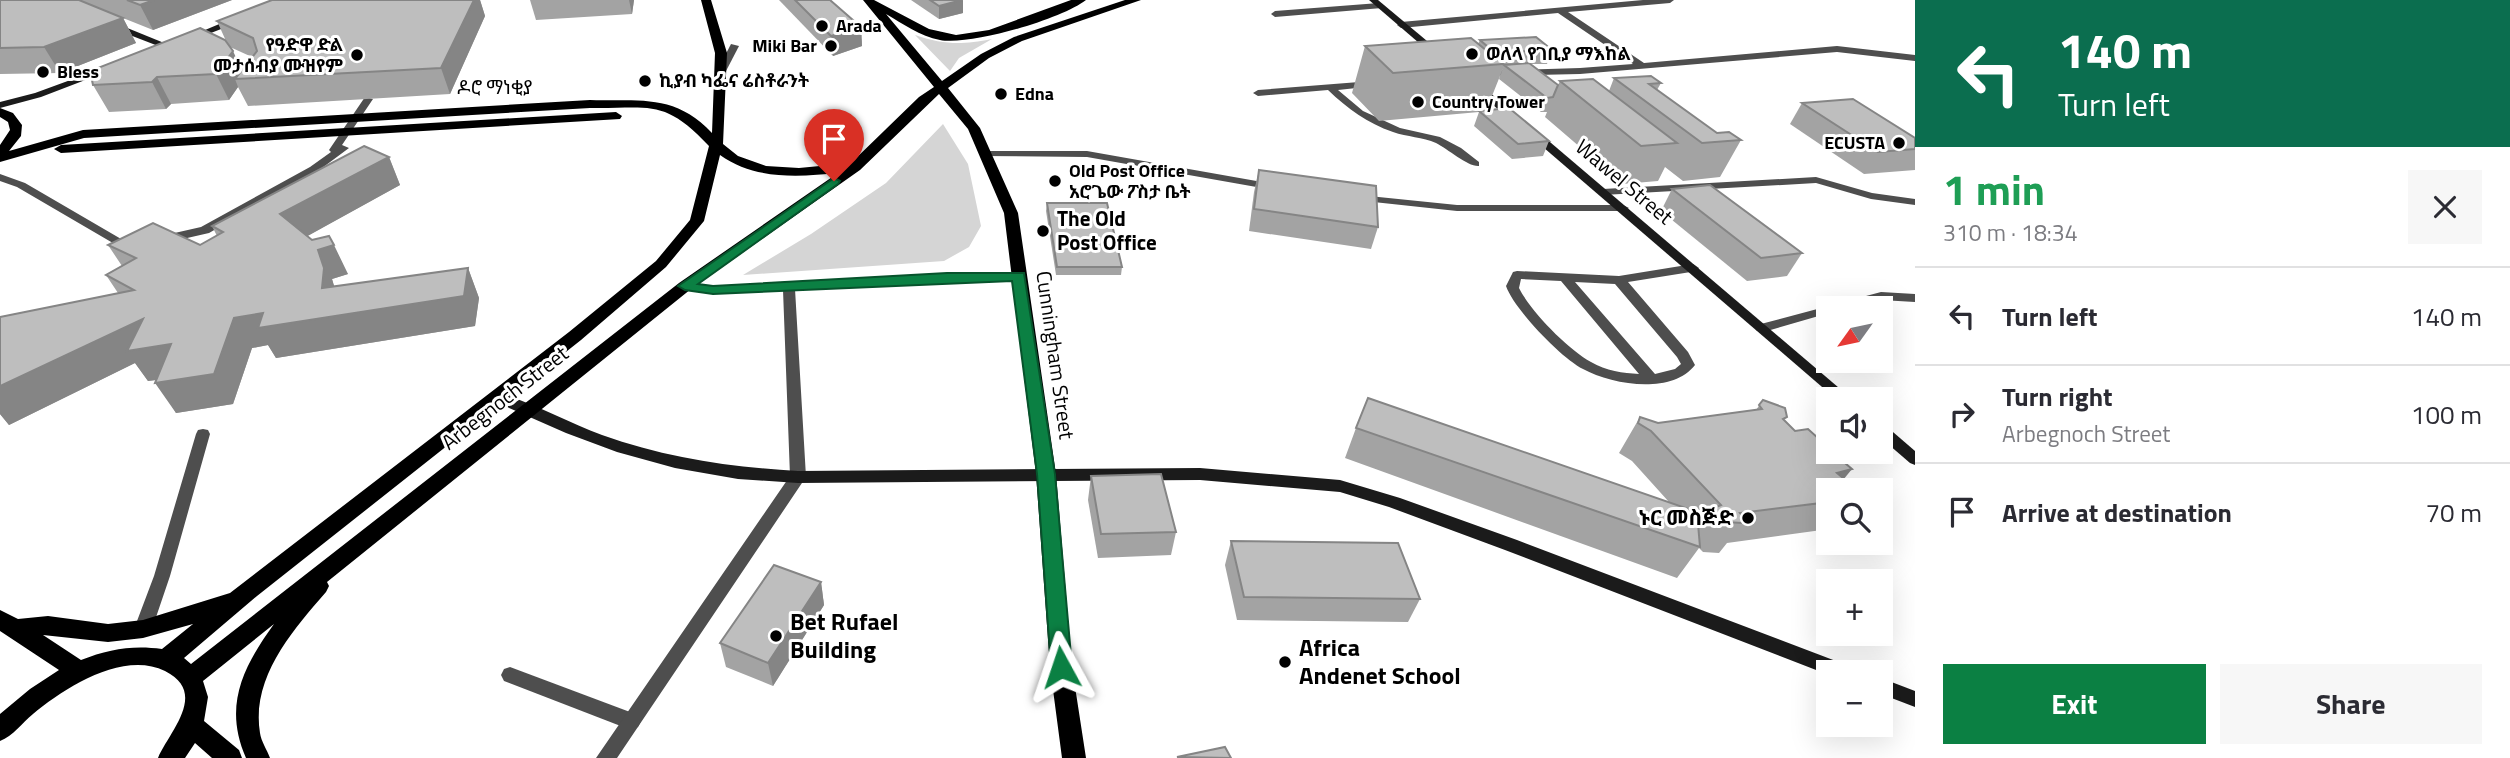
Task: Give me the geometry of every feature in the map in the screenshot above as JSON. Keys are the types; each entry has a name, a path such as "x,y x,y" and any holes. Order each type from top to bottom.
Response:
{"main road":[{"name":"Arbegnoch Street","path":"167,659 249,590 661,264 697,221 716,146 722,71 721,53 706,0"},
{"name":"Cunningham Street","path":"869,1 929,33 950,39 978,36 1081,0"},
{"name":"Arbegnoch Street","path":"191,677 355,544 529,412 685,286 855,167 923,100 985,56 1018,39 1136,0"},
{"name":"Cunningham Street","path":"869,1 974,128 1012,213 1046,474 1061,667 1074,758"},
{"path":"0,155 30,152 83,134 590,104 669,107 698,124 716,146 743,165 762,170 795,173 855,167"},
{"path":"0,112 14,119 18,126 17,134 0,155"},
{"path":"258,758 244,720 249,692 271,644 299,607 355,544"},
{"path":"7,624 48,625 108,633 143,629 202,612 249,590"},
{"path":"7,624 80,671"},
{"path":"0,730 20,708 49,687 80,671 112,660 132,657 167,659 182,666 191,677 197,698 191,725 170,758"},
{"path":"191,725 230,758"}],"street":[{"path":"1401,25 1670,0"},
{"path":"1275,14 1376,3 1442,58"},
{"path":"1558,9 1641,65 1837,49 1915,58"},
{"path":"156,51 244,17"},
{"path":"98,19 169,47"},
{"path":"722,71 734,46"},
{"name":"Wawel Street","path":"1641,65 1580,71 1468,74 1831,387"},
{"path":"0,105 38,95 118,66"},
{"path":"1258,93 1384,83"},
{"path":"1332,89 1359,113 1397,130 1436,139 1475,164"},
{"path":"0,177 21,185 136,251 164,238 205,230 314,169 339,149 367,101"},
{"path":"986,154 1087,155 1292,190"},
{"path":"1603,192 1816,180 1871,196 1915,202"},
{"path":"1345,196 1457,208 1623,208"},
{"path":"1619,281 1683,355 1688,365 1684,372 1671,377 1650,378 1611,375 1585,365 1535,317 1513,289 1517,275 1619,281 1693,268"},
{"path":"685,286 713,290 947,277 1019,276"},
{"path":"1564,277 1650,378"},
{"path":"606,758 798,477 789,286"},
{"path":"1894,298 1915,298"},
{"path":"1762,328 1816,312"},
{"path":"496,397 614,446 658,459 725,472 798,477 1200,474 1340,486 1498,541 1816,662"},
{"path":"143,629 162,576 203,434"},
{"path":"1893,440 1915,459"},
{"path":"510,675 631,721"},
{"path":"1893,691 1915,699"}],"shaded area":[{"path":"915,35 953,43 992,39 959,58 950,71"},
{"path":"943,124 968,164 981,226 969,247 944,261 743,275 811,234 886,183"}],"building":[{"path":"0,0 79,0 123,18 44,47 0,48"},
{"path":"127,0 154,0 140,5"},
{"name":"የዓድዋ ድል መታሰብያ ሙዝየም","path":"272,0 474,0 441,68 235,79 257,51 253,38 217,21"},
{"path":"795,0 830,0 861,27 831,36"},
{"path":"930,0 962,0 939,6"},
{"path":"200,28 225,40 233,51 216,74 157,77 152,82 93,85 90,71"},
{"path":"1536,37 1552,50 1495,53 1480,40"},
{"path":"1471,38 1503,64 1393,73 1365,46"},
{"path":"1529,63 1558,85 1553,97 1547,98 1504,65"},
{"path":"1651,76 1661,83 1649,84 1717,133 1729,132 1741,140 1702,143 1614,78"},
{"path":"1593,79 1677,143 1641,146 1560,81"},
{"path":"1853,99 1915,138 1915,149 1878,152 1802,103"},
{"path":"1509,108 1549,141 1518,144 1479,111"},
{"path":"364,146 389,157 280,214 312,240 329,236 334,245 318,250 324,268 322,288 468,268 464,296 258,328 263,313 234,318 214,374 155,383 171,344 127,351 143,319 0,386 0,317 134,290 106,275 136,258 108,245 153,223 200,245 223,232 212,226"},
{"path":"1259,170 1376,186 1378,227 1254,209"},
{"path":"1710,185 1802,253 1761,258 1672,189"},
{"path":"1047,203 1107,203 1122,267 1057,267"},
{"path":"1368,398 1697,512 1700,547 1356,428"},
{"path":"1763,400 1785,408 1787,417 1783,419 1795,431 1808,429 1816,436 1816,464 1846,464 1852,469 1837,473 1843,478 1816,478 1816,504 1740,513 1744,518 1742,523 1726,522 1715,511 1716,507 1721,505 1651,431 1638,423 1640,417 1658,423 1762,409 1759,405"},
{"path":"1161,474 1176,532 1101,534 1091,476"},
{"path":"1231,541 1398,543 1420,599 1244,597"},
{"path":"774,565 821,582 768,663 720,643"},
{"path":"1225,747 1231,758 1177,757"}],"place":[{"name":"Arada","path":"822,26"},
{"name":"Miki Bar","path":"831,46"},
{"name":"ወለላ የገቢያ ማእከል","path":"1472,54"},
{"name":"የዓድዋ ድል መታሰብያ ሙዝየም","path":"357,55"},
{"name":"Bless","path":"43,72"},
{"name":"ኪያብ ካፌና ሬስቶራንት","path":"645,81"},
{"name":"Edna","path":"1001,94"},
{"name":"Country Tower","path":"1418,102"},
{"name":"ECUSTA","path":"1899,143"},
{"name":"Old Post Office አሮጌው ፖስታ ቤት","path":"1055,181"},
{"name":"The Old Post Office","path":"1043,231"},
{"name":"ኑር መስጅድ","path":"1748,518"},
{"name":"Bet Rufael Building","path":"776,636"},
{"name":"Africa Andenet School","path":"1285,662"}],"district":[{"name":"ዶሮ ማነቂያ","path":"495,87"}],"route":[{"path":"834,181 685,286 713,290 947,277 1019,276 1046,474 1061,667"}]}
